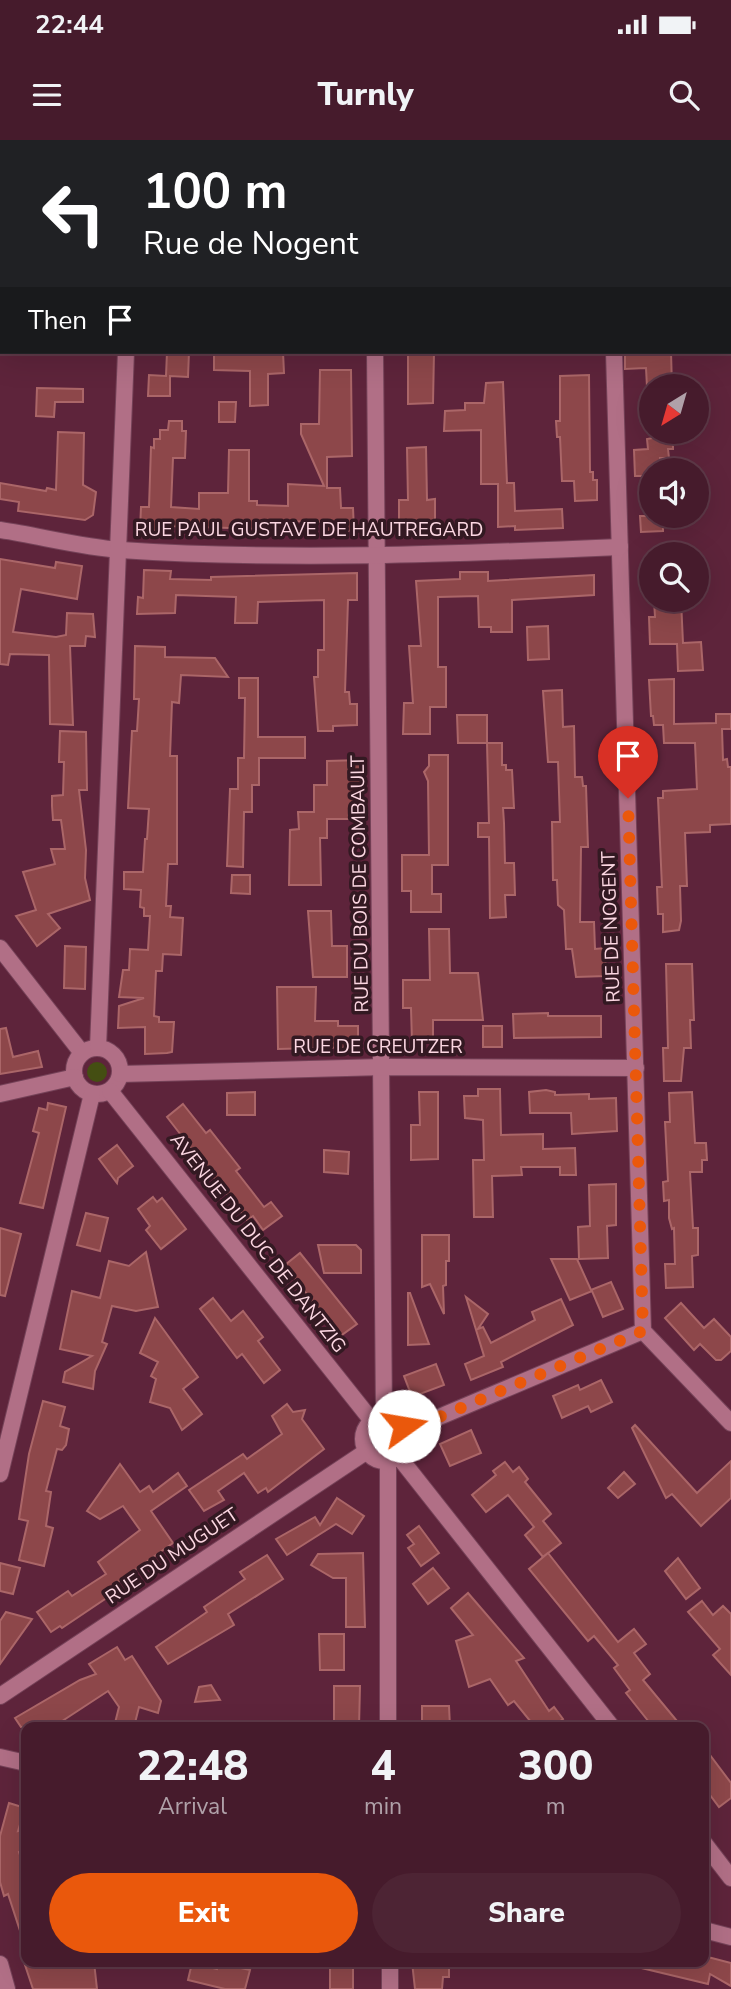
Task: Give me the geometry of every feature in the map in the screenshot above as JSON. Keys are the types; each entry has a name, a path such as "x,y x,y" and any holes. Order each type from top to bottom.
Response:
{"street":[{"path":"90,1051 118,550 126,354"},
{"name":"RUE DU BOIS DE COMBAULT","path":"375,354 383,1067 378,1419"},
{"name":"RUE DE NOGENT","path":"614,354 643,1331"},
{"name":"RUE PAUL GUSTAVE DE HAUTREGARD","path":"0,530 118,550 244,554 620,547"},
{"path":"0,948 90,1051"},
{"path":"106,1049 117,1059 120,1074 110,1091 92,1094 82,1089 75,1077 75,1065 90,1051 106,1049"},
{"name":"RUE DE CREUTZER","path":"120,1074 383,1067 636,1068"},
{"path":"0,1094 75,1077"},
{"name":"AVENUE DU DUC DE DANTZIG","path":"110,1091 378,1419"},
{"path":"0,1474 92,1094"},
{"path":"406,1431 643,1331 731,1423"},
{"path":"378,1419 398,1421 406,1431 406,1446 393,1459 380,1460 367,1451 363,1436 378,1419"},
{"name":"RUE DU MUGUET","path":"0,1696 367,1451"},
{"path":"388,1722 393,1459"},
{"path":"393,1459 608,1722"},
{"path":"0,1757 21,1762"},
{"path":"709,1849 731,1878"},
{"path":"709,1931 731,1937"},
{"path":"0,1964 7,1989"},
{"path":"390,1967 390,1989"}],"green space":[{"path":"97,1062 104,1065 107,1072 104,1079 97,1082 90,1079 87,1072 90,1065"},
{"path":"386,1426 395,1430 399,1439 395,1448 386,1452 377,1448 373,1439 377,1430"}],"building":[{"path":"167,354 189,354 188,377 170,376 170,396 148,396 149,375 166,376"},
{"path":"214,354 283,354 284,373 268,374 268,405 250,406 250,371 214,370"},
{"path":"408,354 434,354 433,403 408,404"},
{"path":"625,354 671,354 672,374 646,374 646,368 625,369"},
{"path":"320,370 351,370 352,456 327,457 327,488 340,488 341,508 353,508 354,530 327,533 328,522 282,521 282,525 264,525 264,529 164,526 164,531 140,530 141,507 149,507 151,447 154,448 154,439 160,439 160,430 168,430 169,421 182,421 182,431 186,431 185,458 173,458 171,507 199,509 199,493 228,493 229,450 249,450 249,501 257,501 257,505 288,506 288,484 324,486 301,434 301,424 319,424"},
{"path":"589,375 590,472 593,472 593,480 597,480 597,500 575,501 574,481 562,481 560,437 557,437 556,421 560,421 560,376"},
{"path":"503,382 507,483 514,483 515,511 562,509 563,528 515,530 515,526 498,527 498,484 481,484 481,430 444,431 445,411 465,410 465,403 484,403 486,383"},
{"path":"37,388 83,389 83,402 55,402 54,417 36,416"},
{"path":"219,402 236,402 235,422 219,422"},
{"path":"58,432 84,433 83,485 96,492 93,515 85,520 18,511 19,502 0,499 0,483 46,491 47,488 56,490"},
{"path":"648,444 673,444 673,449 668,449 669,458 639,458 639,476 635,476 634,450 648,449"},
{"path":"426,447 427,500 435,499 435,525 399,525 399,500 408,500 407,448"},
{"path":"641,528 663,528 663,531 641,532"},
{"path":"0,559 55,568 56,562 82,566 77,599 21,589 13,632 56,637 66,635 67,613 93,614 95,637 86,636 85,646 70,646 73,725 50,724 49,655 10,654 8,665 0,664"},
{"path":"144,570 171,571 170,579 211,580 211,577 357,573 357,600 348,600 345,692 349,692 350,704 357,704 357,725 333,726 333,731 318,731 314,677 318,677 318,650 324,650 324,600 258,602 257,623 235,623 236,597 176,595 175,613 137,614 138,597 143,598"},
{"path":"460,572 488,572 488,581 594,575 594,595 512,600 512,632 491,632 491,627 479,627 478,596 438,597 438,667 446,667 446,707 430,707 430,734 403,734 404,703 413,703 409,646 421,646 416,581 460,579"},
{"path":"655,612 682,612 683,643 701,642 703,670 678,671 677,644 650,644 649,617 655,617"},
{"path":"548,626 549,659 528,660 527,627"},
{"path":"135,646 165,647 165,657 215,658 228,677 181,675 179,703 172,702 170,756 177,756 177,864 168,864 166,906 171,906 170,917 183,918 181,955 163,954 162,971 156,971 154,1016 159,1017 159,1022 174,1022 172,1052 167,1053 145,1054 145,1027 118,1028 119,1006 144,998 119,997 123,970 129,970 130,949 148,950 150,916 144,916 144,908 140,907 141,890 124,889 124,872 143,872 149,809 128,808 132,731 137,731 139,699 134,699"},
{"path":"239,678 258,678 258,737 305,737 305,758 259,758 259,785 252,785 252,812 244,812 243,867 227,866 230,789 238,789 238,758 244,758 245,698 239,698"},
{"path":"674,679 674,724 716,723 716,714 731,714 731,729 722,729 723,760 727,759 728,767 731,767 731,824 710,825 710,832 685,833 687,886 680,886 679,930 663,932 663,914 658,914 657,887 662,887 658,798 663,798 663,791 697,789 695,743 664,743 663,725 654,725 651,716 649,680"},
{"path":"562,690 563,727 574,726 575,777 582,777 583,786 586,786 588,847 581,847 580,922 594,922 595,949 605,948 606,976 576,977 572,949 566,949 564,910 558,905 557,880 553,880 552,822 560,822 558,762 548,762 543,691"},
{"path":"457,715 487,715 487,743 458,743"},
{"path":"60,731 86,732 87,790 79,790 86,850 85,878 90,900 48,914 60,928 37,946 16,916 36,910 23,872 55,864 51,849 65,849 61,820 53,820 52,806 52,796 63,795 64,762 59,762"},
{"path":"487,743 502,743 502,765 506,765 506,770 512,770 514,808 503,808 505,863 514,863 515,895 505,895 506,917 490,918 489,837 478,837 478,823 489,823"},
{"path":"429,755 448,755 448,865 432,865 432,894 441,894 441,912 411,912 411,891 402,891 402,855 429,855 428,781 424,772 429,766"},
{"path":"361,760 362,811 357,811 357,819 327,819 327,838 320,838 321,885 289,885 290,830 299,829 298,812 314,812 314,785 327,785 327,761"},
{"path":"232,875 250,875 250,894 231,893"},
{"path":"308,911 331,911 332,946 347,946 347,977 313,977"},
{"path":"429,929 449,929 450,973 478,973 483,1020 433,1020 433,1043 412,1043 411,1008 403,1008 403,980 430,980"},
{"path":"65,946 86,947 85,989 64,988"},
{"path":"666,964 692,964 694,1020 690,1020 691,1048 684,1048 681,1081 664,1081 663,1048 668,1048"},
{"path":"277,987 316,987 315,1021 338,1021 338,1026 358,1026 358,1047 278,1049"},
{"path":"548,1013 548,1016 601,1016 601,1037 514,1038 513,1014"},
{"path":"483,1026 502,1026 502,1047 483,1047"},
{"path":"6,1028 13,1057 38,1051 42,1067 0,1074 0,1029"},
{"path":"478,1089 500,1089 501,1135 543,1134 543,1149 575,1148 576,1175 560,1175 560,1167 521,1167 522,1175 492,1176 493,1217 474,1217 473,1160 484,1160 483,1120 465,1118 464,1096 478,1096"},
{"path":"255,1092 255,1115 227,1115 227,1093"},
{"path":"419,1092 438,1092 438,1159 411,1160 411,1125 420,1125"},
{"path":"529,1092 555,1092 555,1095 589,1094 589,1099 616,1098 617,1131 572,1134 571,1113 530,1113"},
{"path":"692,1092 695,1143 706,1143 707,1160 702,1160 702,1172 690,1172 693,1228 698,1228 698,1255 692,1256 693,1287 666,1288 665,1264 675,1264 674,1228 672,1229 669,1218 669,1200 664,1201 663,1182 668,1181 665,1122 670,1122 669,1093"},
{"path":"48,1103 66,1107 43,1208 20,1203 39,1133 33,1131 39,1108 47,1110"},
{"path":"183,1104 206,1133 210,1130 240,1168 236,1171 264,1207 271,1202 282,1216 263,1230 253,1216 247,1220 167,1117"},
{"path":"117,1145 133,1166 118,1178 117,1183 99,1159"},
{"path":"324,1150 349,1152 348,1174 324,1172"},
{"path":"616,1184 616,1225 607,1226 608,1258 579,1259 578,1227 590,1226 589,1185"},
{"path":"153,1197 157,1202 162,1198 186,1229 161,1249 146,1230 150,1226 138,1209"},
{"path":"86,1213 108,1218 100,1251 77,1245"},
{"path":"0,1228 21,1234 5,1296 0,1295"},
{"path":"422,1235 449,1235 449,1261 446,1261 446,1285 443,1286 444,1314 430,1284 422,1287"},
{"path":"318,1245 356,1245 361,1250 361,1273 324,1273"},
{"path":"146,1252 158,1307 136,1311 112,1306 102,1342 107,1344 95,1371 93,1389 63,1382 65,1372 92,1356 60,1349 72,1291 100,1298 109,1261 129,1266"},
{"path":"300,1253 357,1324 339,1337 285,1265"},
{"path":"551,1259 577,1259 591,1290 611,1282 623,1309 603,1317 592,1291 570,1300"},
{"path":"410,1293 429,1344 408,1345"},
{"path":"466,1297 488,1314 478,1329 483,1327 491,1343 535,1320 532,1312 561,1299 573,1325 501,1362 503,1367 471,1380 465,1364 484,1356"},
{"path":"213,1298 231,1321 243,1311 263,1337 258,1341 280,1370 264,1383 242,1354 237,1358 200,1309"},
{"path":"681,1303 704,1328 714,1319 731,1337 731,1351 721,1360 716,1360 700,1344 694,1350 665,1318"},
{"path":"155,1318 198,1377 183,1389 202,1414 182,1430 170,1408 150,1402 156,1379 151,1376 158,1362 140,1353"},
{"path":"436,1364 444,1385 412,1397 404,1376"},
{"path":"601,1380 612,1402 591,1412 588,1406 562,1418 553,1396 578,1385 580,1390"},
{"path":"43,1401 65,1407 60,1426 69,1429 66,1445 62,1450 57,1449 46,1491 51,1492 46,1526 53,1528 44,1566 19,1560 28,1521 19,1519 29,1454"},
{"path":"287,1404 293,1412 305,1410 302,1419 324,1449 268,1492 266,1488 258,1493 244,1473 218,1491 224,1500 204,1511 189,1490 243,1454 247,1459 282,1434 272,1416"},
{"path":"635,1425 697,1493 731,1461 731,1498 701,1526 672,1494 666,1498 632,1428"},
{"path":"471,1430 481,1453 450,1466 440,1444"},
{"path":"505,1462 513,1472 519,1467 528,1479 525,1482 551,1514 543,1521 561,1543 543,1557 525,1535 534,1527 508,1495 486,1512 472,1495 496,1475 493,1471"},
{"path":"120,1464 140,1492 149,1486 153,1492 178,1473 187,1486 151,1511 173,1543 107,1590 111,1595 62,1628 60,1626 51,1632 37,1612 68,1591 72,1596 106,1574 98,1562 140,1530 123,1506 100,1519 87,1511"},
{"path":"624,1472 635,1484 618,1498 608,1488"},
{"path":"337,1498 364,1516 352,1534 336,1524 287,1555 276,1539 315,1517 320,1525"},
{"path":"419,1526 439,1553 421,1566 408,1548 414,1544 407,1535"},
{"path":"363,1553 365,1627 346,1627 346,1578 333,1578 311,1565 318,1554"},
{"path":"548,1553 618,1642 634,1629 646,1644 634,1653 650,1674 643,1680 678,1722 649,1722 626,1693 630,1690 614,1668 618,1665 594,1636 588,1641 529,1569"},
{"path":"267,1555 283,1579 228,1614 234,1625 168,1664 156,1647 207,1612 204,1607 245,1579 240,1572"},
{"path":"678,1558 700,1588 686,1599 665,1571"},
{"path":"0,1563 20,1568 13,1594 0,1591"},
{"path":"433,1568 449,1588 428,1604 413,1584"},
{"path":"468,1593 524,1658 516,1661 549,1711 554,1707 563,1719 559,1722 531,1722 514,1701 508,1705 490,1679 469,1687 456,1641 473,1635 451,1608"},
{"path":"702,1601 713,1615 723,1606 731,1614 731,1675 713,1655 720,1649 688,1612"},
{"path":"6,1612 32,1619 0,1664 0,1621"},
{"path":"319,1634 344,1634 344,1670 320,1670"},
{"path":"117,1647 125,1660 132,1656 161,1701 158,1713 139,1707 135,1722 115,1722 119,1707 108,1691 61,1722 21,1722 21,1727 15,1718 80,1680 96,1674 89,1664"},
{"path":"211,1685 220,1700 195,1702 199,1687"},
{"path":"334,1686 360,1686 359,1722 334,1722"},
{"path":"422,1706 449,1706 450,1722 422,1722"},
{"path":"709,1754 731,1783 731,1798 719,1807 709,1794"},
{"path":"9,1803 21,1807 18,1831 21,1830 21,1934 8,1894 4,1896 0,1882 0,1836"},
{"path":"709,1957 731,1963 731,1986 710,1974 708,1984 637,1967 709,1967"},
{"path":"26,1967 95,1967 97,1989 33,1989"},
{"path":"191,1967 236,1967 250,1970 245,1989 225,1989 188,1980"},
{"path":"330,1967 353,1967 353,1989 330,1989"},
{"path":"413,1967 449,1967 449,1977 443,1977 442,1989 415,1989"}],"route":[{"path":"404,1426 406,1431 643,1331 628,798"}]}
